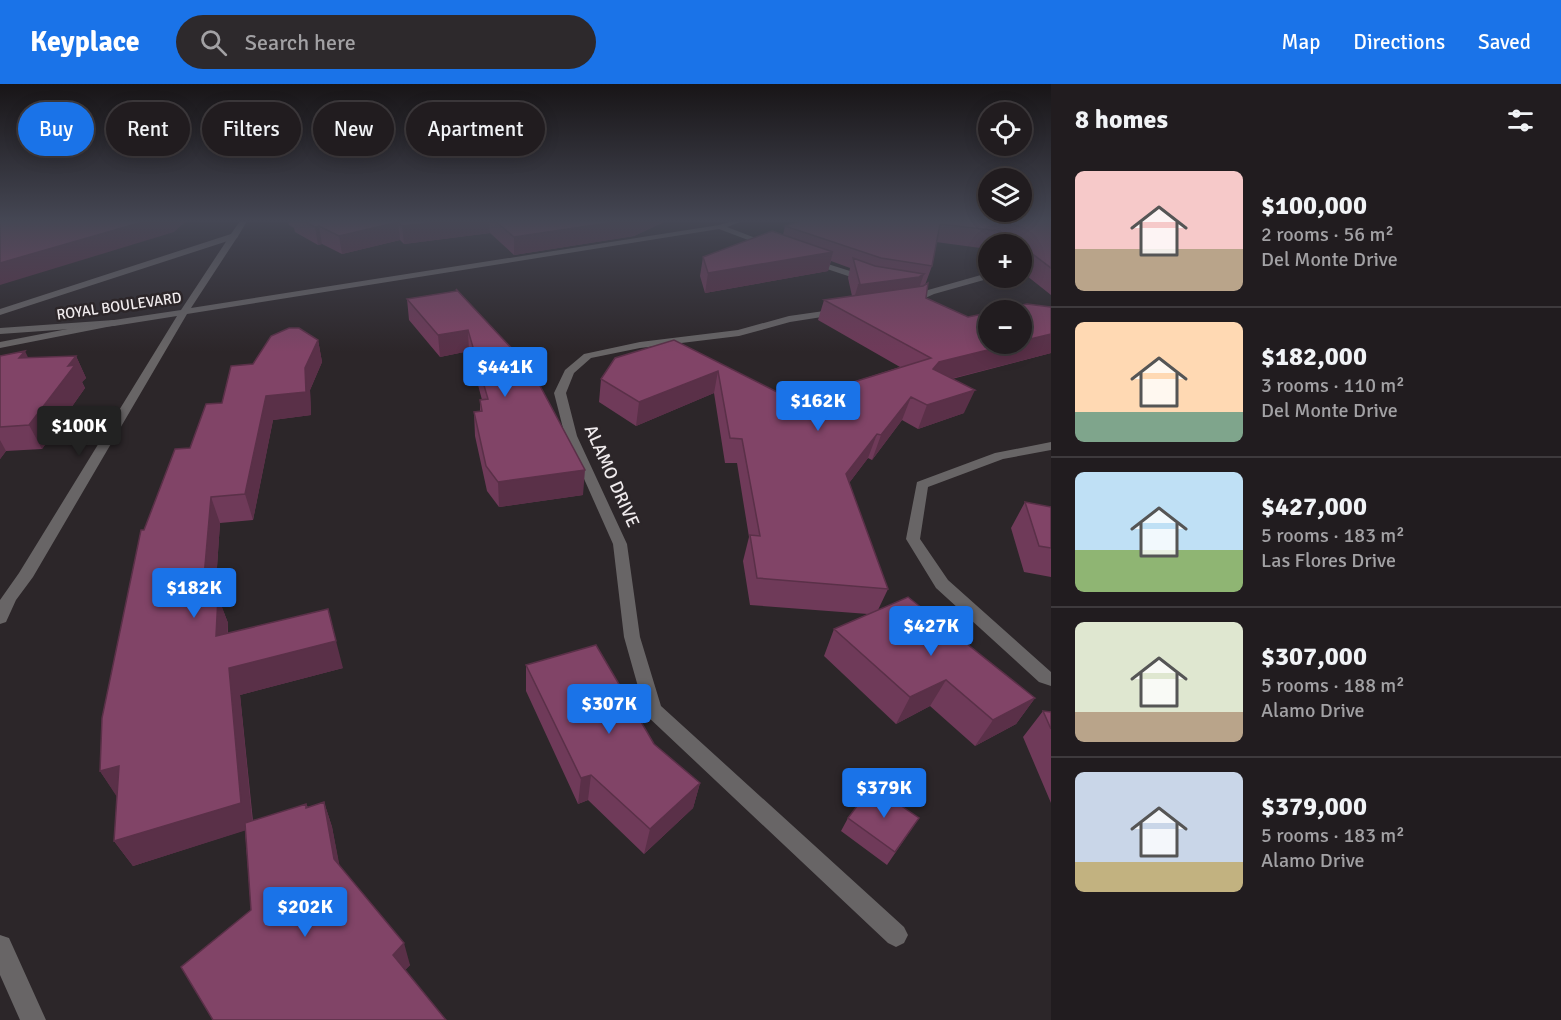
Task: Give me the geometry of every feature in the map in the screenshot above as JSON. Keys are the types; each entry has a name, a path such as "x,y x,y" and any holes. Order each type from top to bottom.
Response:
{"street":[{"path":"0,312 146,265"},
{"path":"0,618 9,598 25,577 185,310 215,265"},
{"name":"ROYAL BOULEVARD","path":"0,331 114,323 477,265"},
{"path":"824,265 872,281"},
{"path":"892,304 915,301 925,291 978,278"},
{"name":"ALAMO DRIVE","path":"858,309 789,319 739,333 640,345 588,356 569,372 560,393 572,436 621,544 632,637 653,710 896,935"},
{"path":"0,345 114,323"},
{"path":"1051,446 1000,456 922,485 913,539 942,584 1051,680"},
{"path":"0,947 33,1020"}],"building":[{"path":"705,265 758,265 708,273"},
{"path":"855,265 871,265 924,274 919,277 858,285 860,284"},
{"path":"928,283 926,298 968,317 978,315 978,352 939,362 933,369 975,390 927,405 911,397 881,435 877,434 846,474 888,589 757,578 750,535 760,536 742,439 730,438 718,371 639,402 601,379 615,358 674,340 787,397 797,388 815,394 931,358 824,300 923,286"},
{"path":"456,289 531,369 585,470 498,482 486,466 474,412 482,411 480,400 488,399 468,330 438,335 407,299 457,291"},
{"path":"1032,305 1051,307 1051,334 1032,339"},
{"path":"289,328 299,328 318,340 305,368 306,392 266,396 245,494 211,497 202,600 218,597 216,636 328,609 336,641 229,668 241,803 114,841 119,766 100,771 102,718 141,530 144,530 175,449 190,448 206,404 222,403 231,366 253,364 271,336"},
{"path":"25,351 19,358 76,356 68,366 75,365 29,425 0,427 0,356"},
{"path":"1025,502 1051,507 1051,548 1039,546"},
{"path":"908,597 1035,698 993,720 946,680 910,697 834,629"},
{"path":"596,645 654,744 700,783 650,829 591,775 581,778 526,665"},
{"path":"1043,711 1051,712 1051,729"},
{"path":"872,786 919,818 895,852 848,818"},
{"path":"324,802 334,859 404,943 393,955 446,1020 213,1020 181,967 251,910 245,823 306,804 306,808"}]}
